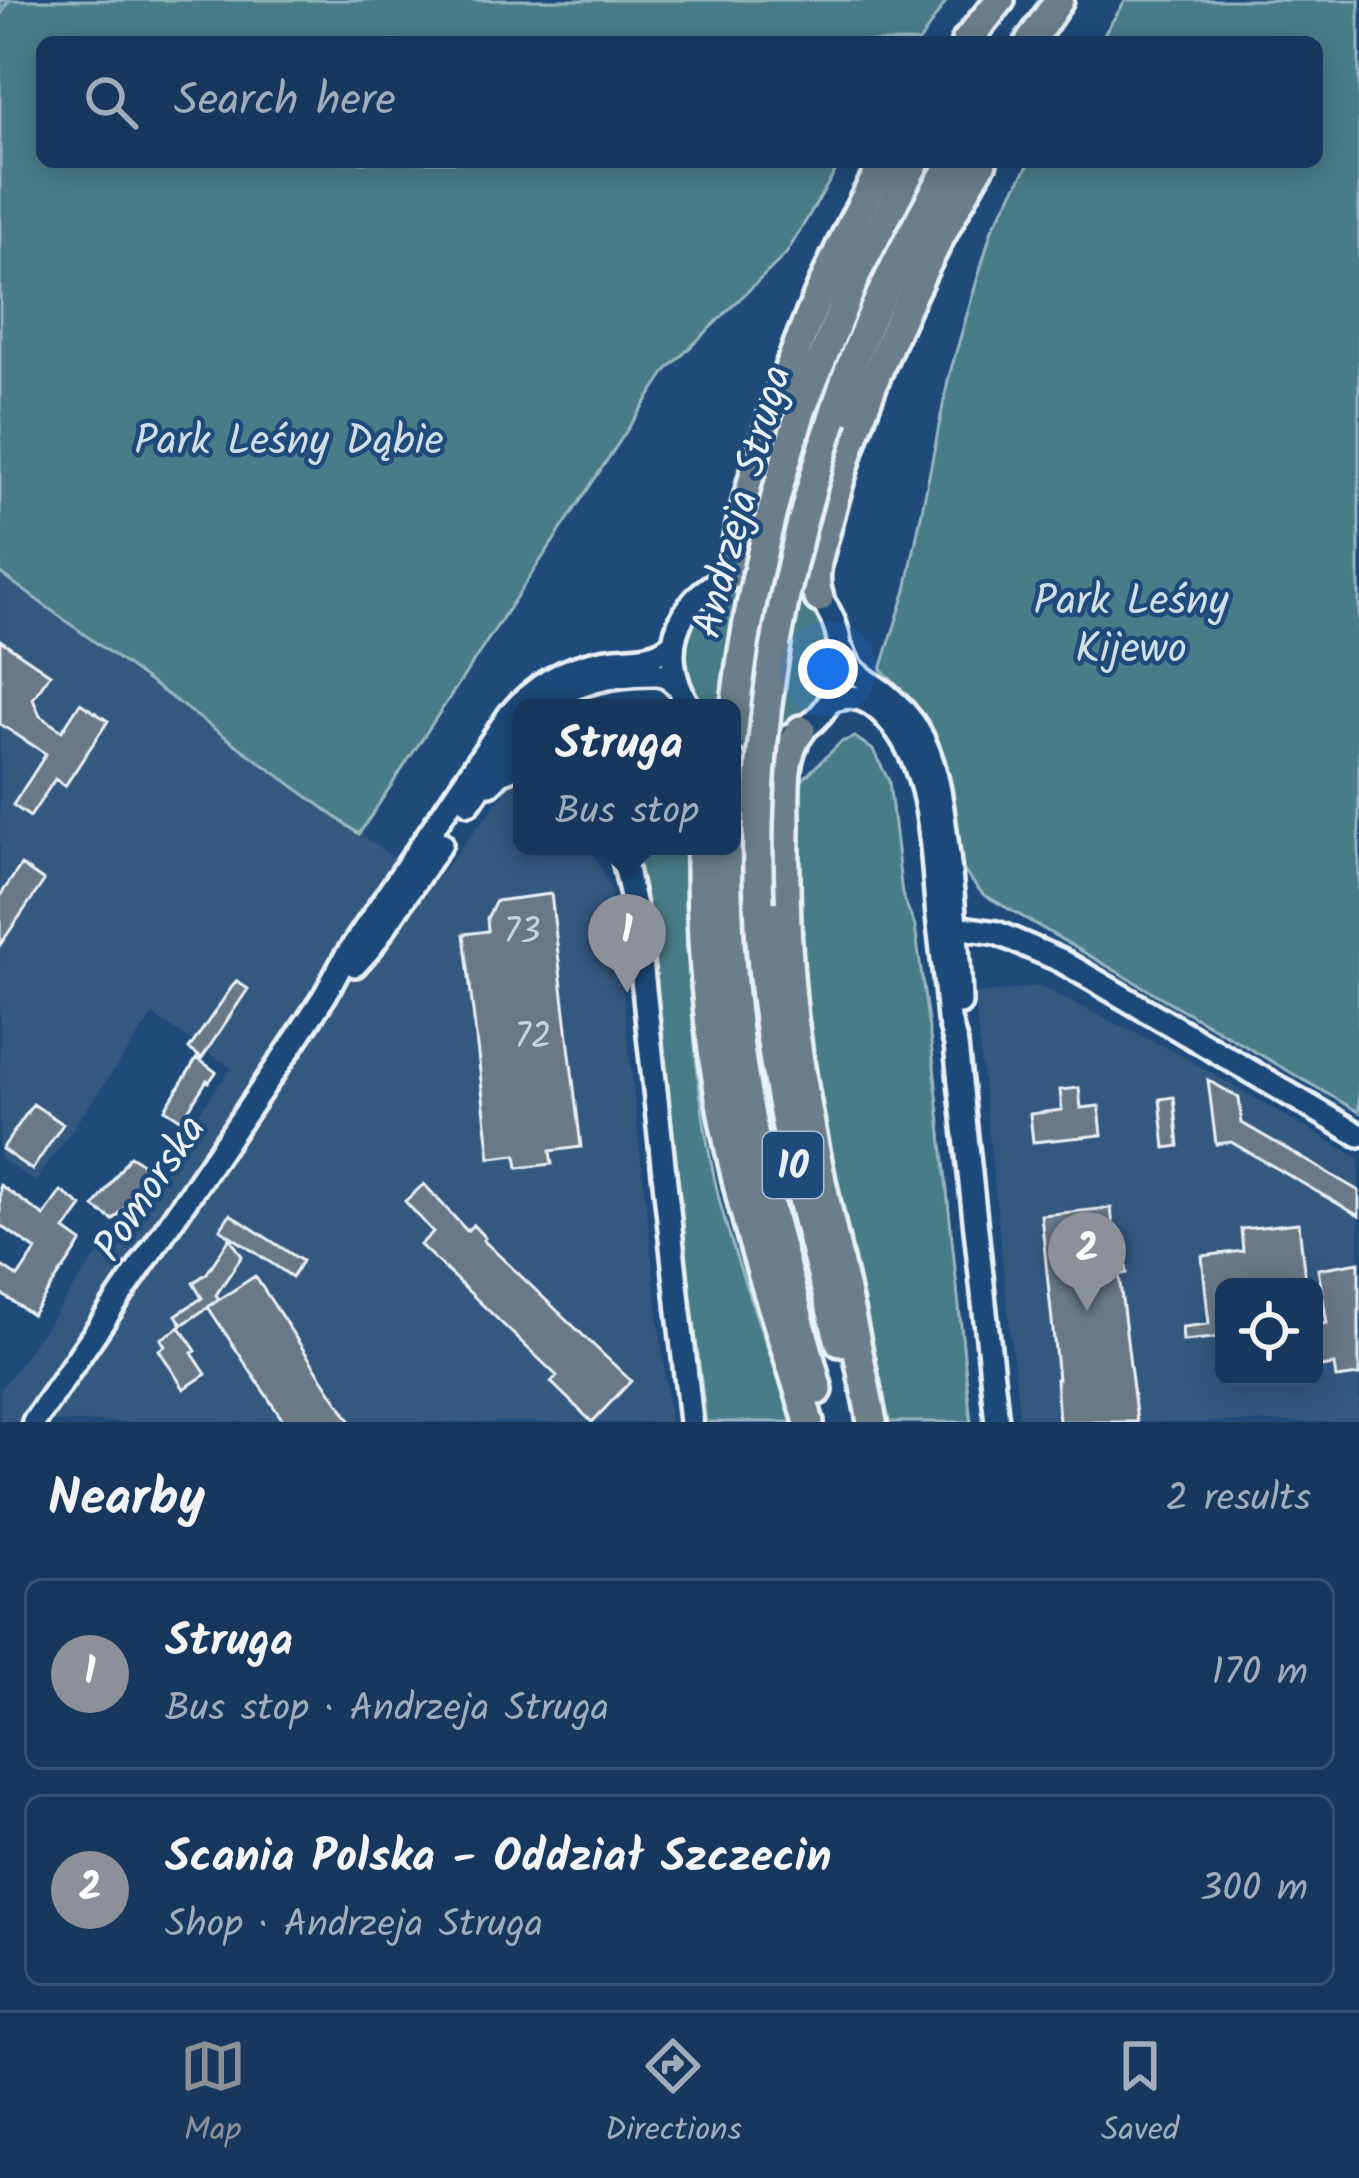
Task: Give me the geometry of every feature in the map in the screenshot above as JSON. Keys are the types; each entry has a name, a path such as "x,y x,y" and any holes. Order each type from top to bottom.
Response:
{"main road":[{"path":"971,36 1000,0"},
{"path":"995,36 1018,0"},
{"path":"1034,36 1059,0"},
{"path":"1055,36 1076,0"},
{"path":"725,578 790,367 834,262 882,168"},
{"name":"Andrzeja Struga","path":"737,699 752,595 802,408 858,270 912,168"},
{"name":"Andrzeja Struga","path":"860,1422 800,1197 770,1033 759,903 761,769 779,628 797,540 833,418 886,286 949,168"},
{"path":"819,598 815,576 820,550 869,393 922,272 979,168"},
{"path":"802,730 789,752 785,807 791,993 811,1125 872,1422"},
{"path":"701,855 708,1009 728,1139 748,1224 809,1422"},
{"name":"10","path":"727,855 733,996 751,1117 826,1422"}],"street":[{"path":"685,699 673,669 674,642 692,604 725,578 772,573 798,582 819,598 834,620 853,671 902,709 926,746 941,799 951,936 950,1019 997,1422"},
{"name":"Pomorska","path":"533,699 540,686 575,668 658,655 674,642"},
{"path":"741,739 764,742 802,730 816,718 830,702 840,678 842,651"},
{"name":"Pomorska","path":"561,699 600,679 642,674 667,676 678,686"},
{"path":"830,702 845,696 868,702 891,723 907,747 923,796 951,936"},
{"name":"Pomorska","path":"34,1422 325,995 345,958 513,733"},
{"name":"Pomorska","path":"325,995 372,946 513,734"},
{"name":"Pomorska","path":"460,814 501,773 513,768"},
{"path":"621,855 630,880 691,1422"},
{"path":"951,936 1022,945 1070,965 1359,1136"}],"shaded area":[{"path":"0,573 431,885 513,783 513,855 594,855 611,889 670,1422 0,1422 0,1391 231,1068 153,1015 35,1182 0,1158"},
{"path":"1038,986 1175,1052 1359,1158 1359,1422 1020,1422 974,995"}],"green space":[{"name":"Park Leśny Dąbie","path":"0,0 947,0 923,36 36,36 36,168 837,168 786,254 667,370 359,834 0,573"},
{"name":"Park Leśny Kijewo","path":"1126,0 1359,0 1359,1112 983,894 960,867 942,751 910,699 881,669 906,590 949,376 992,229 1027,168 1323,168 1323,36 1103,36"},
{"path":"749,582 777,584 805,598 823,619 831,645 829,672 819,698 800,718 773,730 741,730 741,699 696,699 690,689 683,649 688,631 710,600"},
{"path":"855,737 873,750 889,781 902,894 915,926 971,1422 885,1422 813,1089 797,959 798,784 841,742"},
{"path":"637,855 686,855 694,1035 705,1130 725,1221 794,1422 706,1422"}],"building":[{"path":"0,640 50,674 33,699 40,716 62,731 80,703 108,721 65,786 55,779 30,817 13,805 46,754 0,724"},
{"path":"21,865 44,881 0,945 0,896"},
{"path":"551,894 581,1147 550,1151 552,1164 518,1168 516,1155 490,1158 464,934 488,931 487,918 496,901"},
{"path":"236,981 248,989 202,1058 189,1049"},
{"path":"197,1058 216,1072 182,1120 165,1109"},
{"path":"1208,1080 1239,1098 1242,1123 1359,1191 1359,1216 1231,1142 1216,1144"},
{"path":"1079,1088 1081,1108 1099,1106 1102,1135 1033,1142 1030,1114 1062,1110 1060,1090"},
{"path":"1174,1097 1179,1146 1165,1148 1160,1099"},
{"path":"33,1104 63,1124 32,1170 2,1149"},
{"path":"130,1156 151,1169 113,1220 94,1207"},
{"path":"424,1184 467,1231 473,1225 483,1240 631,1381 592,1422 551,1382 557,1376 420,1245 433,1232 405,1201"},
{"path":"0,1185 44,1216 61,1191 82,1206 65,1230 82,1242 32,1315 0,1293 0,1265 18,1277 36,1250 0,1225"},
{"path":"1111,1208 1116,1252 1124,1250 1127,1273 1119,1275 1137,1422 1059,1422 1041,1215"},
{"path":"230,1214 302,1261 292,1277 220,1229"},
{"path":"1299,1223 1305,1278 1215,1278 1215,1338 1183,1341 1182,1327 1209,1324 1202,1256 1243,1251 1241,1229"},
{"path":"230,1238 242,1256 216,1295 219,1299 182,1325 176,1315 202,1298 193,1283 207,1273"},
{"path":"1359,1262 1359,1375 1336,1378 1334,1365 1323,1367 1323,1324 1327,1323 1318,1269"},
{"path":"255,1276 351,1422 284,1422 208,1307"},
{"path":"180,1327 206,1374 184,1389 159,1350 165,1346 161,1339"}],"waterway":[{"path":"0,15 9,0"}],"place":[{"name":"Struga","path":"627,993"},
{"name":"Scania Polska - Oddział Szczecin","path":"1087,1311"}]}
